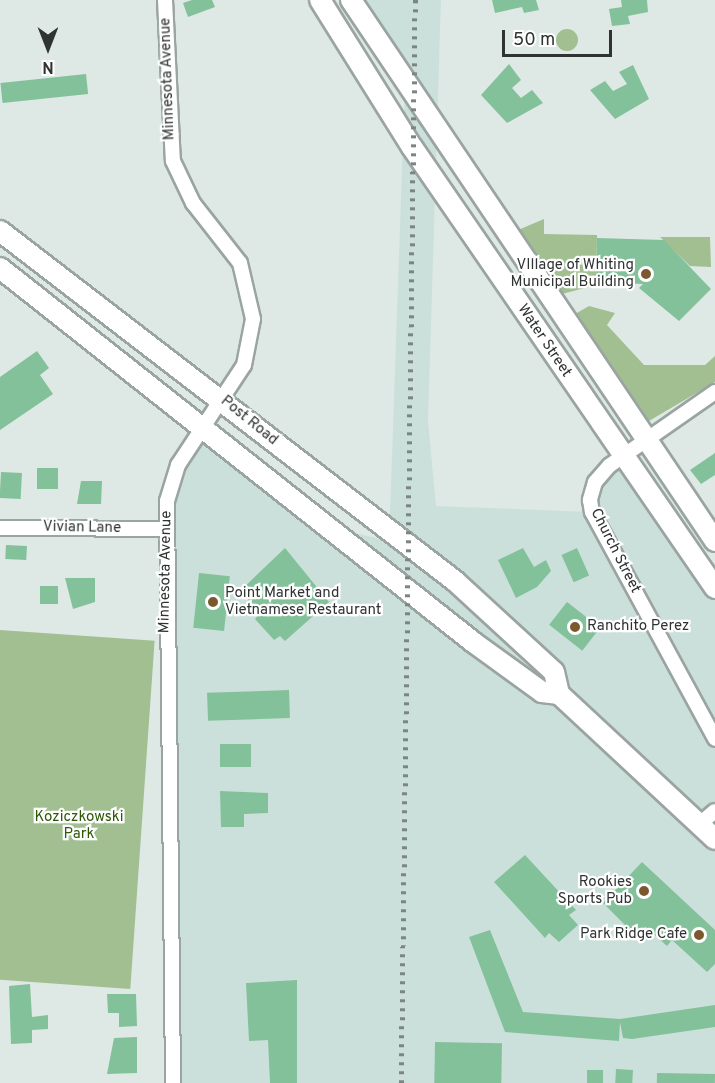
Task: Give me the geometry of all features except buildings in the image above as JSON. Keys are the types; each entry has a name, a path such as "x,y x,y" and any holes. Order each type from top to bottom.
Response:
{"main road":[{"name":"Water Street","path":"320,0 622,456 715,588"},
{"name":"Water Street","path":"351,0 645,441 715,542"},
{"name":"Post Road","path":"0,231 222,399 495,616 554,672 559,694"},
{"name":"Post Road","path":"0,268 204,425 324,526 534,686 559,694"},
{"path":"559,694 708,817 715,839"}],"street":[{"name":"Minnesota Avenue","path":"165,0 173,161 193,203 240,263 251,302 249,353 171,483 164,529 173,1083"},
{"name":"Church Street","path":"715,392 622,456 595,482 592,512 715,739"},
{"name":"Vivian Lane","path":"0,528 164,529"}],"shaded area":[{"path":"351,0 441,0 428,421 436,506 591,512 590,500 622,456 715,588 715,1083 173,1083 167,501 204,425 324,526 389,541 405,83"}],"green space":[{"path":"567,29 575,32 578,40 575,48 567,51 559,48 556,40 559,32"},
{"path":"544,219 544,234 597,235 596,285 562,294 518,230"},
{"path":"660,237 710,237 711,267 690,266"},
{"path":"589,306 615,313 607,325 644,365 705,365 715,356 715,382 649,421 575,314"},
{"name":"Koziczkowski Park","path":"0,630 155,641 130,989 0,980"}],"railway":[{"path":"401,1083 415,0"}],"place":[{"name":"VIllage of Whiting Municipal Building","path":"646,274"},
{"name":"Point Market and Vietnamese Restaurant","path":"213,602"},
{"name":"Ranchito Perez","path":"575,627"},
{"name":"Rookies Sports Pub","path":"644,891"},
{"name":"Park Ridge Cafe","path":"699,935"}]}
